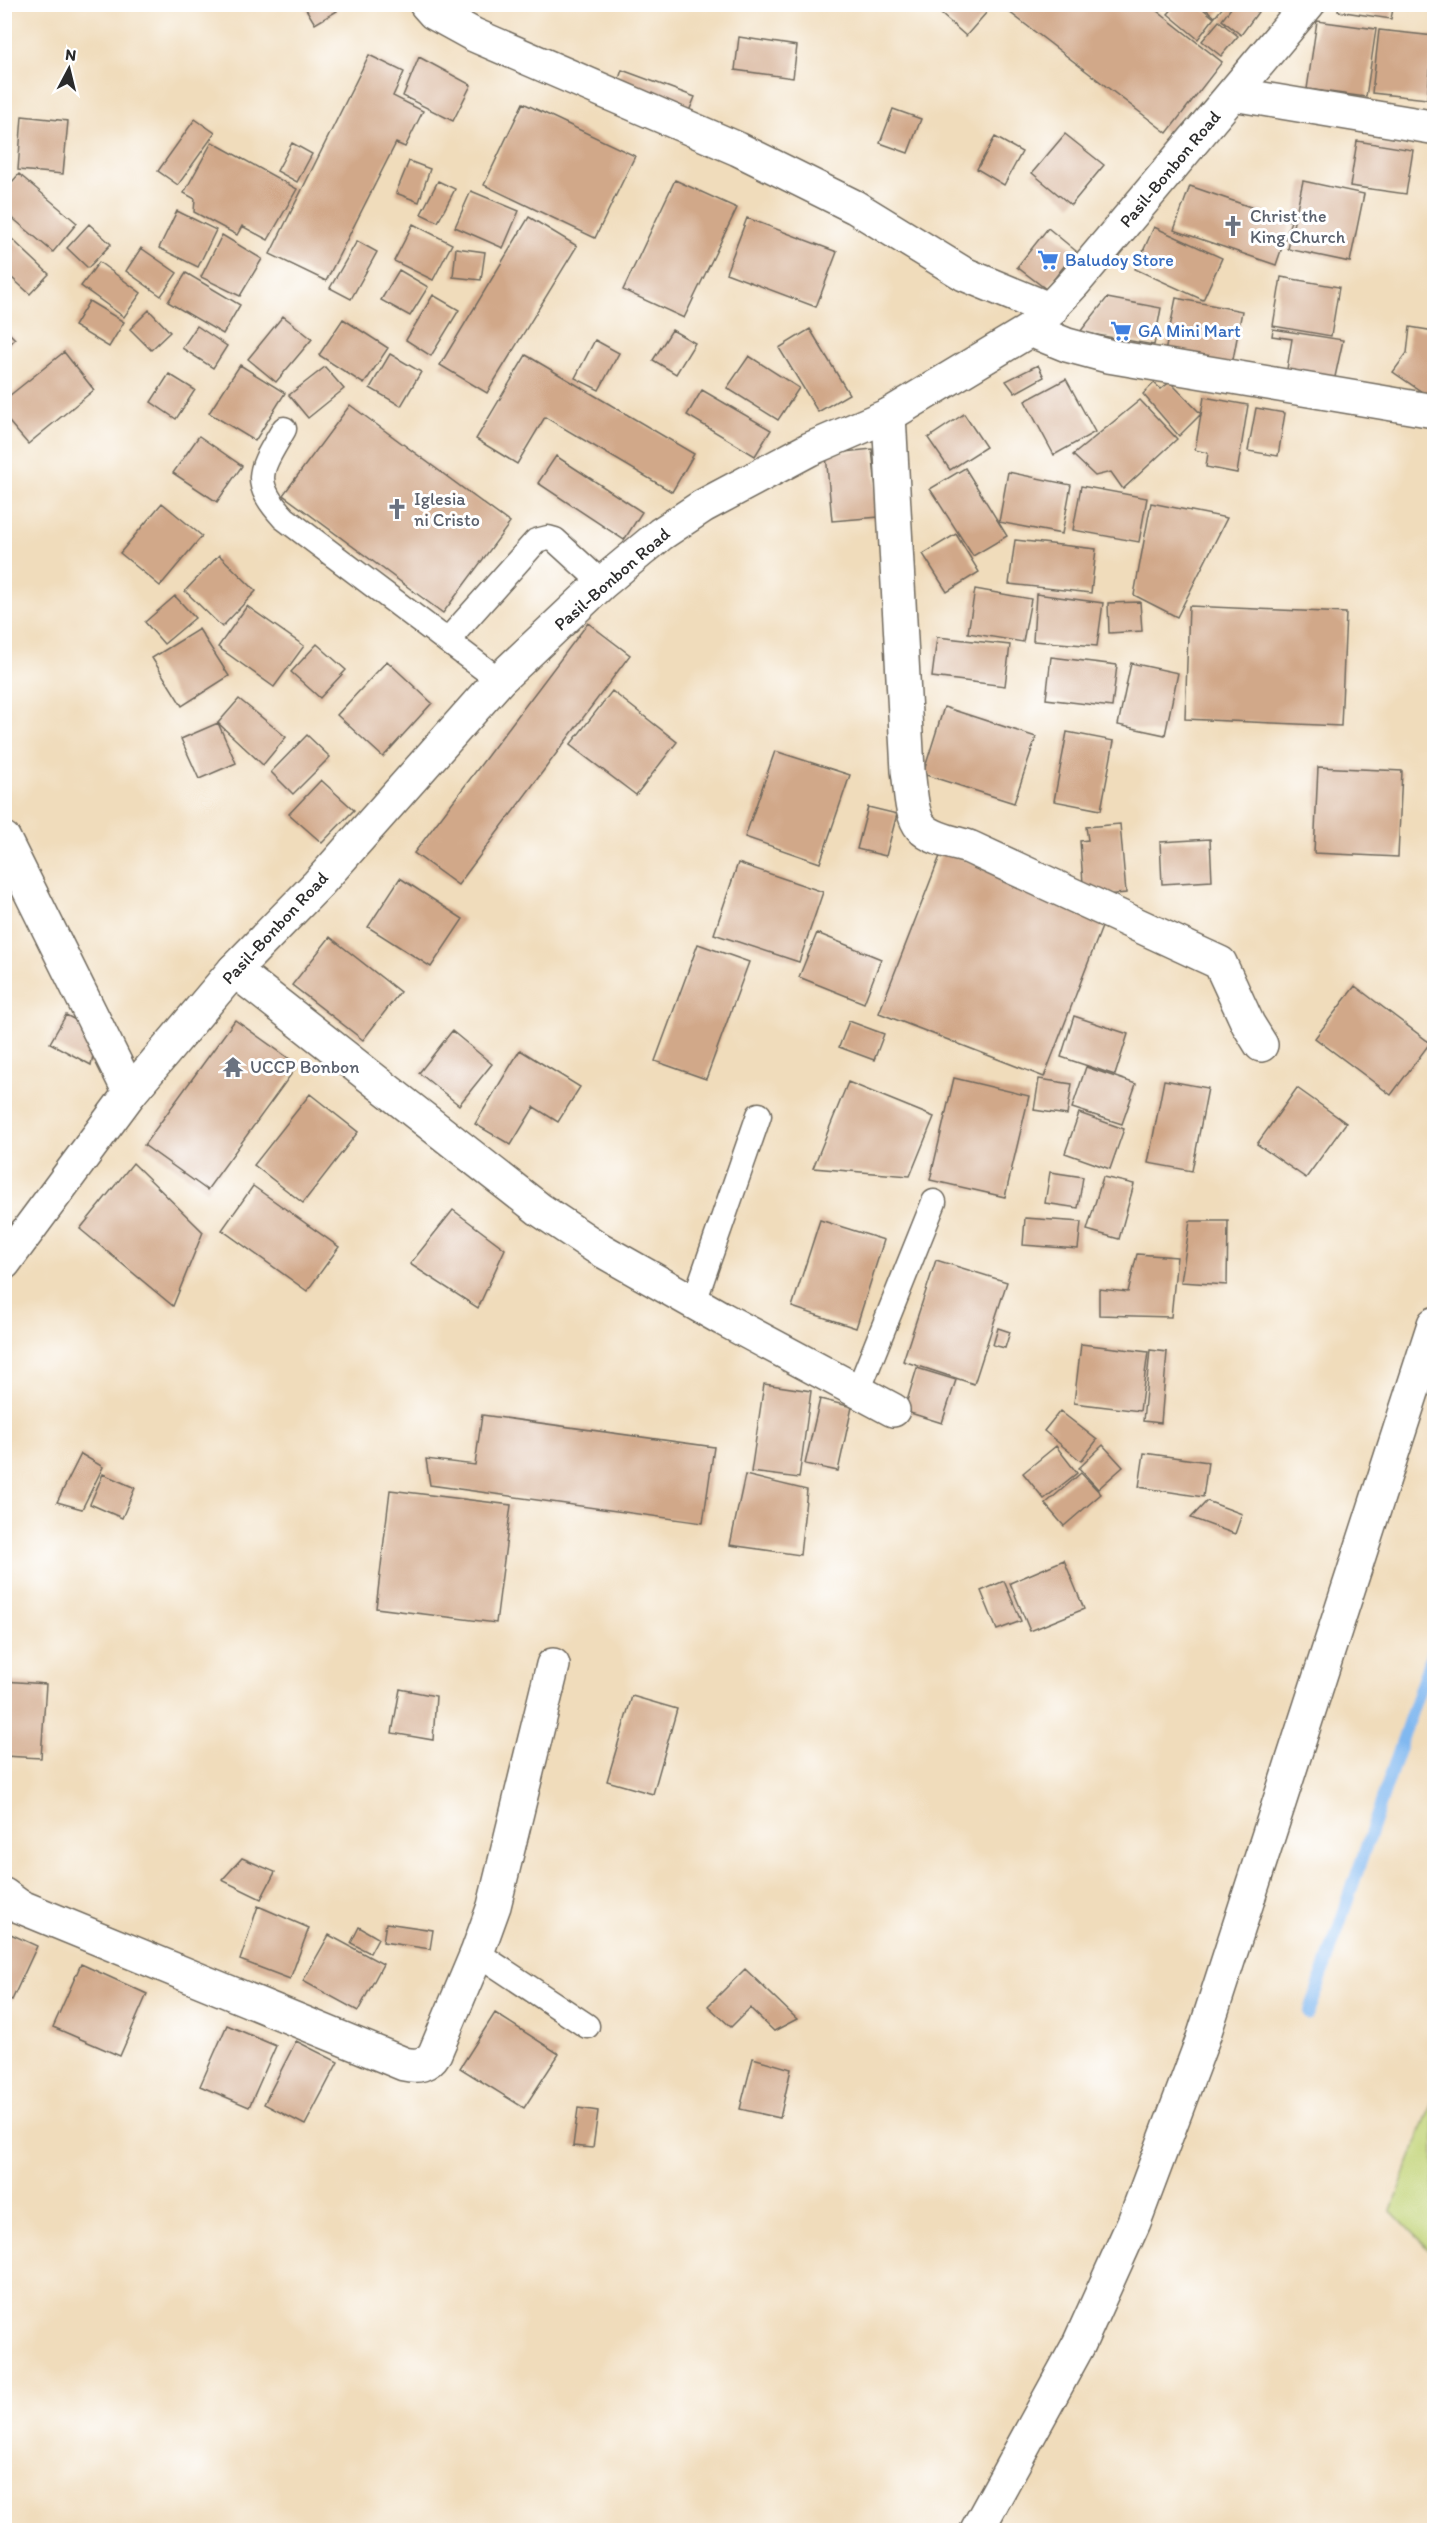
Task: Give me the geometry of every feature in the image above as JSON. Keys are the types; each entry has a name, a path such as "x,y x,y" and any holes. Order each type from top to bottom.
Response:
{"street":[{"path":"426,4 434,13 474,35 738,149 855,207 1040,320 1067,345 1108,356 1434,411"},
{"name":"Pasil-Bonbon Road","path":"4,1263 130,1094 234,970 318,884 499,680 602,584 661,534 703,506 810,449 889,416 1040,320 1308,4"},
{"path":"1233,94 1431,127"},
{"path":"889,416 908,771 913,807 921,827 940,838 969,847 1220,963 1248,1024 1261,1045"},
{"path":"4,839 130,1094"},
{"path":"234,970 539,1209 597,1247 893,1410"},
{"path":"977,2530 1079,2344 1142,2201 1202,2041 1434,1324"},
{"path":"4,1895 19,1906 412,2066 422,2065 431,2060 477,1953 494,1906 553,1665"}],"lane":[{"path":"284,429 263,466 261,483 269,502 284,518 499,680"},
{"path":"447,641 536,541 555,540 602,584"},
{"path":"694,1302 759,1115"},
{"path":"858,1391 934,1202"},
{"path":"477,1953 587,2026"}],"green space":[{"path":"1434,2097 1434,2254 1391,2210"}],"building":[{"path":"303,4 332,4 337,11 315,24"},
{"path":"933,4 994,4 966,36 932,6"},
{"path":"1007,4 1148,4 1222,62 1167,133 1004,8"},
{"path":"1200,4 1223,4 1224,6 1215,17"},
{"path":"1234,4 1264,4 1241,35 1222,20"},
{"path":"1339,4 1394,4 1391,19 1338,11"},
{"path":"1176,5 1198,5 1214,18 1198,39 1168,14"},
{"path":"1219,21 1238,36 1221,56 1202,41"},
{"path":"1317,21 1376,29 1366,97 1307,89"},
{"path":"1379,30 1434,36 1427,99 1372,93"},
{"path":"739,37 797,46 793,78 735,70"},
{"path":"369,55 404,72 393,96 423,111 405,147 396,143 326,281 270,254"},
{"path":"419,57 471,85 453,121 403,96"},
{"path":"622,70 695,97 687,116 615,90"},
{"path":"523,103 635,156 595,238 484,185"},
{"path":"893,109 921,119 908,153 880,143"},
{"path":"22,116 68,121 63,174 18,170"},
{"path":"195,119 215,133 178,185 158,171"},
{"path":"1065,134 1104,165 1071,205 1032,173"},
{"path":"995,137 1022,152 1004,185 977,169"},
{"path":"1357,141 1413,150 1406,194 1350,186"},
{"path":"212,142 297,189 268,240 242,226 237,235 194,212 195,199 184,193"},
{"path":"292,143 312,154 297,182 277,171"},
{"path":"409,161 430,169 419,202 396,193"},
{"path":"19,174 77,223 53,252 4,211 4,191"},
{"path":"675,180 737,208 684,318 623,290"},
{"path":"438,181 455,189 438,222 421,214"},
{"path":"1303,181 1364,194 1350,262 1288,249"},
{"name":"Christ the King Church","path":"1190,186 1291,221 1276,265 1174,230"},
{"path":"471,191 519,211 503,248 455,227"},
{"path":"177,211 216,230 198,267 159,248"},
{"path":"529,217 577,246 487,393 440,365"},
{"path":"747,218 837,252 816,307 726,273"},
{"path":"89,224 111,244 88,268 67,248"},
{"path":"413,224 452,244 433,280 394,261"},
{"path":"1154,227 1222,258 1203,300 1135,269"},
{"path":"1048,228 1076,251 1046,289 1017,267"},
{"path":"222,235 262,259 240,296 201,277"},
{"path":"12,239 49,274 30,294 4,271 4,246"},
{"path":"357,241 377,252 351,299 330,288"},
{"path":"141,248 177,273 161,296 126,271"},
{"path":"456,248 485,252 481,280 453,277"},
{"path":"99,262 141,293 124,317 81,286"},
{"path":"399,270 428,287 410,316 381,300"},
{"path":"186,273 240,305 223,334 168,302"},
{"path":"1281,277 1339,287 1331,336 1273,326"},
{"path":"433,295 459,310 431,356 406,340"},
{"path":"1107,298 1161,308 1154,345 1080,332"},
{"path":"1176,298 1242,311 1232,365 1165,352"},
{"path":"89,301 124,322 109,347 74,326"},
{"path":"149,310 170,332 151,350 130,329"},
{"path":"283,316 312,339 276,382 248,359"},
{"path":"343,319 388,348 364,384 319,355"},
{"path":"197,326 227,346 213,368 182,348"},
{"path":"1410,327 1434,331 1434,400 1393,372 1407,353"},
{"path":"4,328 15,339 4,350"},
{"path":"810,329 849,394 818,412 779,348"},
{"path":"1273,329 1343,340 1333,386 1286,375 1292,339 1272,336"},
{"path":"672,330 695,343 676,374 653,360"},
{"path":"595,340 619,353 599,390 575,378"},
{"path":"64,352 94,390 28,444 4,416 4,400"},
{"path":"390,354 421,372 401,406 370,388"},
{"path":"526,355 694,454 672,492 545,417 517,464 476,439"},
{"path":"749,356 799,388 778,420 727,388"},
{"path":"240,365 285,393 255,441 209,413"},
{"path":"1038,365 1044,377 1015,393 1006,381"},
{"path":"325,367 344,389 308,418 289,395"},
{"path":"169,374 195,390 176,419 151,402"},
{"path":"1066,379 1095,432 1054,455 1025,401"},
{"path":"1170,382 1201,414 1179,436 1143,394 1154,383 1161,389"},
{"path":"702,390 771,430 755,456 687,415"},
{"path":"1204,397 1248,405 1237,473 1206,467 1208,453 1195,450"},
{"path":"1140,400 1177,439 1123,489 1111,472 1095,476 1073,455"},
{"name":"Iglesia ni Cristo","path":"350,405 510,523 443,613 283,495"},
{"path":"1256,408 1285,413 1278,456 1248,451"},
{"path":"964,414 986,447 950,470 928,438"},
{"path":"199,436 242,466 217,502 173,473"},
{"path":"872,449 879,517 832,521 826,454"},
{"path":"556,456 642,512 624,540 538,483"},
{"path":"965,468 1007,536 973,556 930,489"},
{"path":"1008,472 1071,485 1062,534 999,522"},
{"path":"1081,486 1147,498 1139,542 1073,530"},
{"path":"162,503 202,536 160,586 120,553"},
{"path":"1151,503 1227,518 1177,617 1134,595"},
{"path":"956,534 979,572 947,592 923,554"},
{"path":"1015,540 1096,549 1091,593 1009,584"},
{"path":"219,555 256,591 222,627 185,591"},
{"path":"975,589 1031,599 1023,642 968,633"},
{"path":"1036,594 1103,603 1097,646 1033,641"},
{"path":"175,596 195,618 164,644 145,622"},
{"path":"1140,602 1142,631 1109,633 1108,603"},
{"path":"247,606 304,646 274,687 218,647"},
{"path":"1189,606 1346,613 1341,726 1185,719"},
{"path":"588,623 630,655 458,885 414,853"},
{"path":"199,629 229,676 182,706 152,658"},
{"path":"937,637 1010,645 1005,686 932,677"},
{"path":"317,644 346,670 320,698 291,672"},
{"path":"1051,657 1117,665 1112,707 1046,699"},
{"path":"387,661 432,703 383,757 337,715"},
{"path":"1131,663 1178,673 1165,735 1118,725"},
{"path":"612,691 677,742 636,795 570,745"},
{"path":"239,699 286,737 263,765 218,723"},
{"path":"944,707 1036,737 1014,803 923,774"},
{"path":"218,723 236,763 199,779 181,739"},
{"path":"1067,732 1114,741 1101,810 1054,801"},
{"path":"307,735 330,757 293,794 271,772"},
{"path":"775,751 850,775 820,863 745,837"},
{"path":"1318,767 1402,771 1398,857 1314,853"},
{"path":"321,780 354,810 322,843 289,814"},
{"path":"868,807 897,814 886,856 857,849"},
{"path":"1120,824 1126,893 1084,897 1080,841 1088,840 1086,827"},
{"path":"1210,839 1212,881 1162,884 1160,842"},
{"path":"942,851 1107,914 1044,1077 879,1013"},
{"path":"738,863 823,892 799,962 714,934"},
{"path":"400,878 463,919 431,967 368,927"},
{"path":"817,933 881,959 864,1003 799,977"},
{"path":"330,937 400,992 363,1040 292,985"},
{"path":"698,944 749,962 706,1079 655,1061"},
{"path":"1355,986 1430,1043 1391,1095 1315,1038"},
{"path":"66,1015 98,1032 91,1065 50,1043"},
{"path":"1074,1016 1128,1034 1115,1075 1061,1057"},
{"path":"235,1020 298,1065 207,1190 144,1145"},
{"path":"849,1021 884,1034 874,1060 839,1047"},
{"path":"452,1031 492,1064 459,1105 419,1073"},
{"path":"520,1050 580,1087 558,1122 534,1107 511,1145 475,1124"},
{"path":"1086,1067 1136,1084 1122,1124 1072,1108"},
{"path":"954,1078 1029,1096 1005,1197 930,1180"},
{"path":"1039,1079 1072,1084 1067,1115 1034,1110"},
{"path":"1164,1080 1208,1088 1192,1171 1148,1163"},
{"path":"848,1082 934,1117 910,1176 813,1168"},
{"path":"1297,1088 1346,1123 1306,1178 1257,1144"},
{"path":"310,1094 358,1132 303,1203 254,1165"},
{"path":"1079,1113 1124,1129 1110,1169 1065,1153"},
{"path":"133,1163 203,1232 173,1306 80,1229"},
{"path":"1050,1172 1083,1177 1078,1208 1045,1203"},
{"path":"1103,1177 1134,1184 1119,1239 1087,1230"},
{"path":"253,1186 339,1247 307,1291 222,1230"},
{"path":"453,1210 505,1249 478,1308 410,1264"},
{"path":"1025,1218 1081,1222 1078,1249 1023,1245"},
{"path":"820,1220 884,1240 856,1328 792,1307"},
{"path":"1190,1221 1228,1221 1227,1285 1181,1282"},
{"path":"1137,1254 1177,1257 1171,1317 1099,1315 1099,1289 1128,1292"},
{"path":"936,1260 1007,1282 974,1384 903,1361"},
{"path":"998,1328 1010,1332 1005,1348 993,1345"},
{"path":"1081,1344 1148,1352 1140,1411 1074,1403"},
{"path":"1150,1350 1167,1352 1161,1423 1143,1421"},
{"path":"917,1368 956,1380 942,1423 904,1411"},
{"path":"764,1384 811,1391 799,1478 751,1472"},
{"path":"820,1399 852,1407 838,1471 805,1464"},
{"path":"1060,1411 1097,1440 1081,1461 1044,1431"},
{"path":"482,1415 714,1447 703,1523 430,1485 426,1459 475,1465"},
{"path":"1103,1445 1123,1467 1098,1489 1079,1468"},
{"path":"1056,1446 1077,1473 1044,1499 1023,1473"},
{"path":"1144,1453 1208,1462 1203,1497 1139,1487"},
{"path":"81,1454 103,1467 82,1509 57,1502"},
{"path":"1081,1473 1101,1494 1064,1526 1045,1504"},
{"path":"103,1474 135,1488 122,1518 90,1504"},
{"path":"745,1475 807,1490 800,1555 730,1545"},
{"path":"390,1490 511,1505 496,1623 376,1608"},
{"path":"1207,1501 1242,1514 1235,1534 1191,1518"},
{"path":"1064,1560 1084,1609 1030,1631 1010,1583"},
{"path":"1004,1581 1021,1621 997,1630 981,1591"},
{"path":"4,1681 46,1684 41,1758 4,1756"},
{"path":"400,1689 436,1696 433,1740 392,1733"},
{"path":"632,1696 677,1709 653,1794 607,1781"},
{"path":"242,1858 275,1872 261,1899 222,1880"},
{"path":"258,1906 309,1928 290,1979 240,1960"},
{"path":"386,1923 433,1930 430,1949 383,1942"},
{"path":"359,1927 378,1938 370,1953 351,1943"},
{"path":"4,1931 37,1946 12,2000 4,1997"},
{"path":"329,1935 383,1964 358,2011 303,1981"},
{"path":"81,1964 147,1994 120,2056 53,2027"},
{"path":"745,1969 797,2019 774,2031 750,2008 731,2027 708,2006"},
{"path":"495,2013 559,2054 524,2108 460,2068"},
{"path":"227,2025 276,2046 249,2107 200,2086"},
{"path":"296,2041 338,2062 305,2125 264,2104"},
{"path":"753,2058 791,2069 780,2118 740,2109"},
{"path":"578,2108 598,2111 593,2148 573,2146"}],"waterway":[{"path":"1309,2014 1434,1647"}],"place":[{"name":"Christ the King Church","path":"1233,226"},
{"name":"Baludoy Store","path":"1048,260"},
{"name":"GA Mini Mart","path":"1121,331"},
{"name":"Iglesia ni Cristo","path":"397,509"},
{"name":"UCCP Bonbon","path":"233,1067"}]}
